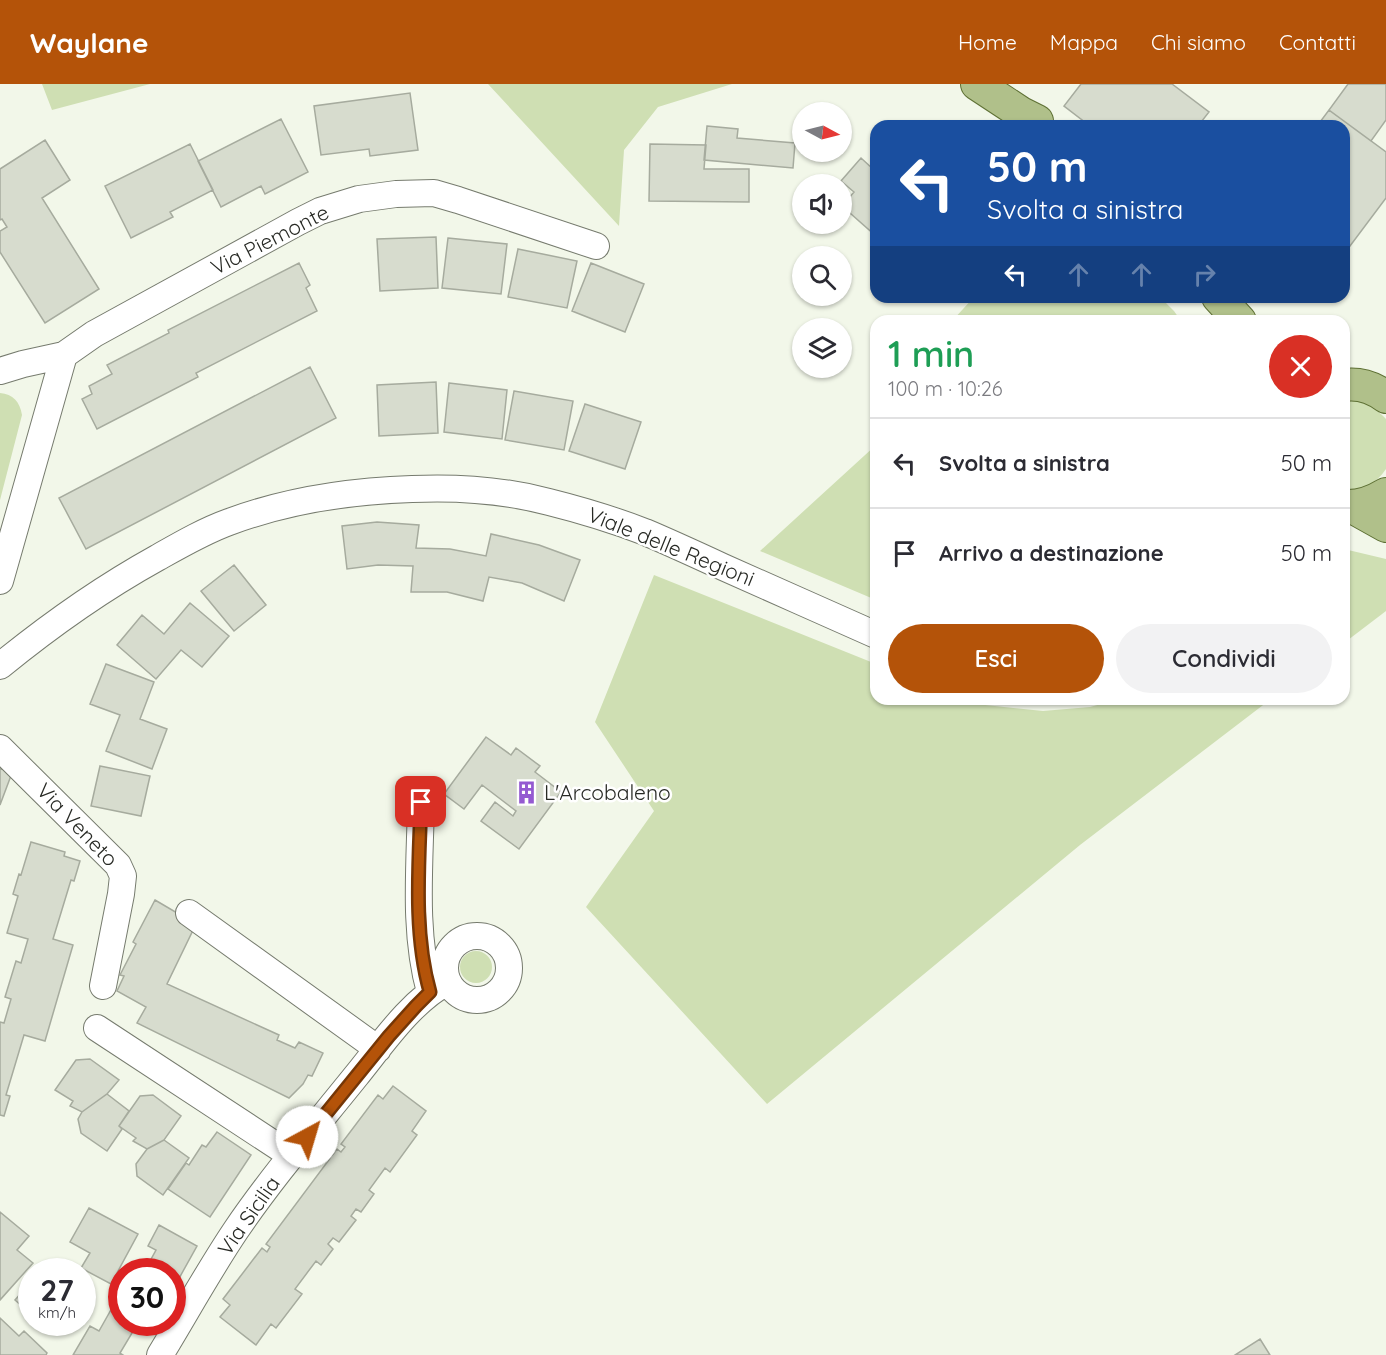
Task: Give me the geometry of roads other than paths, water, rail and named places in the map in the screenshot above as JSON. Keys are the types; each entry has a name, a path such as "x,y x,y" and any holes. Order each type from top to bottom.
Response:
{"main road":[{"path":"977,84 1034,120"},
{"path":"1000,84 1037,120"},
{"path":"1224,303 1234,315"},
{"path":"1350,385 1364,386 1384,394"},
{"path":"1350,506 1369,503 1386,494"},
{"path":"1350,507 1386,526"}],"street":[{"name":"Via Piemonte","path":"0,371 64,355 94,334 298,222 320,211 359,199 396,194 434,193 596,246"},
{"path":"0,581 64,355"},
{"name":"Viale delle Regioni","path":"0,666 60,619 113,583 177,547 229,522 266,510 313,499 401,489 496,492 548,501 645,533 870,632"},
{"name":"Via Veneto","path":"0,748 121,868 123,879 121,894 103,986"},
{"name":"Via Sicilia","path":"160,1355 235,1231 378,1049 416,1006 439,987 423,962 419,882 421,802"},
{"path":"189,913 378,1049"},
{"path":"97,1028 292,1156"}],"place":[{"name":"L'Arcobaleno","path":"526,793"}]}
